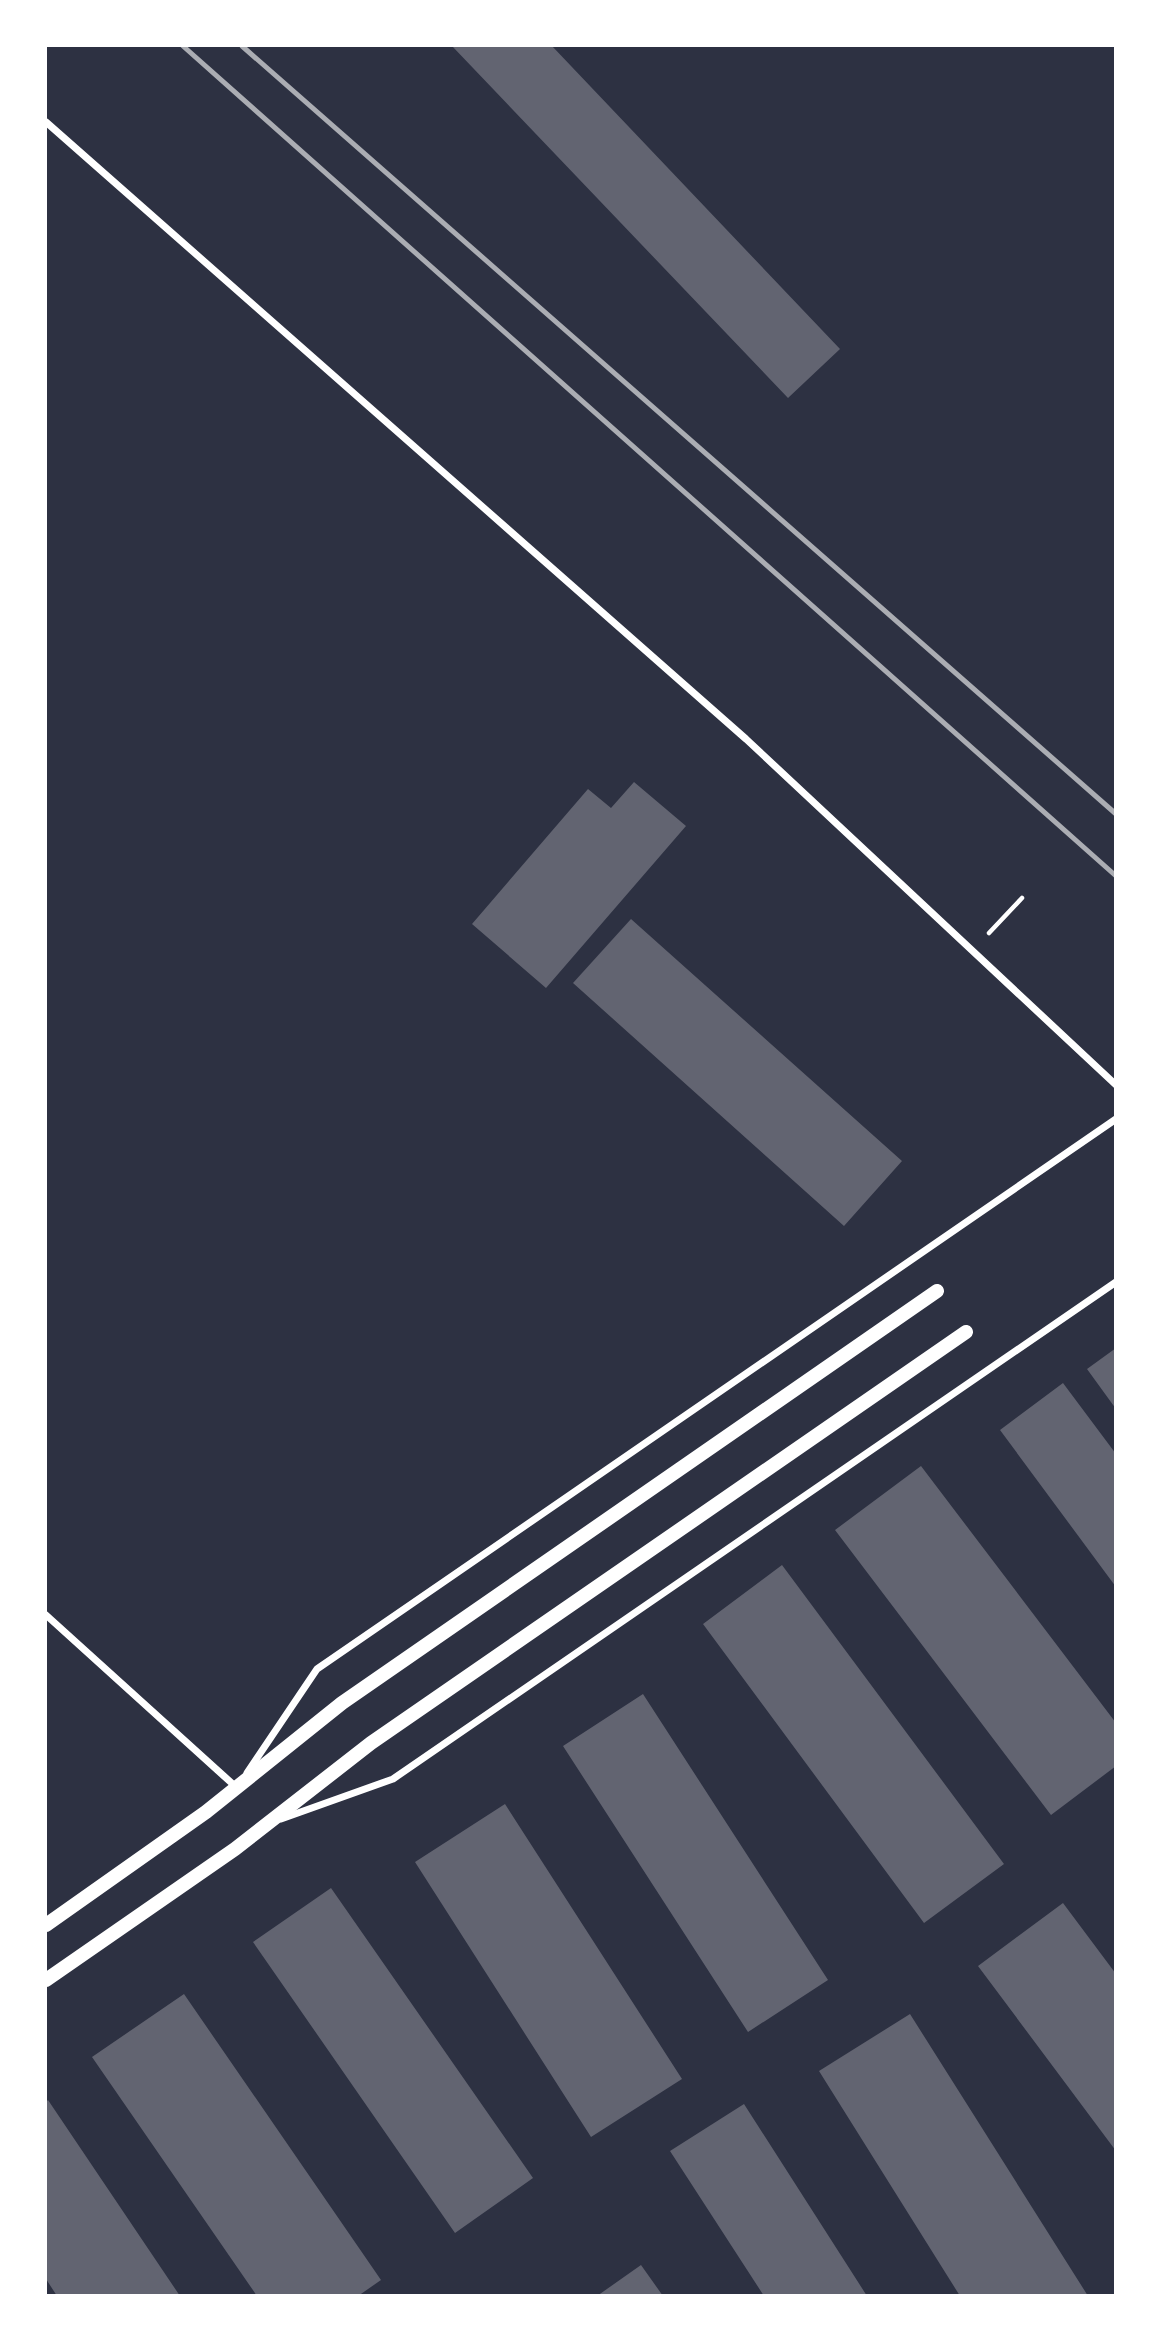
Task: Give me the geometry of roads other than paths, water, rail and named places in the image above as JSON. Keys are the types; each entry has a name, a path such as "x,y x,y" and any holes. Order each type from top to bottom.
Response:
{"main road":[{"path":"46,1925 170,1839 342,1703 937,1292"},
{"path":"46,1980 197,1876 382,1735 966,1332"}],"street":[{"path":"46,122 746,738 1115,1085"},
{"path":"46,1615 237,1788 317,1669 1115,1119"},
{"path":"264,1825 393,1779 1115,1282"}],"railway":[{"path":"183,46 1116,876"},
{"path":"242,46 1116,814"}]}
